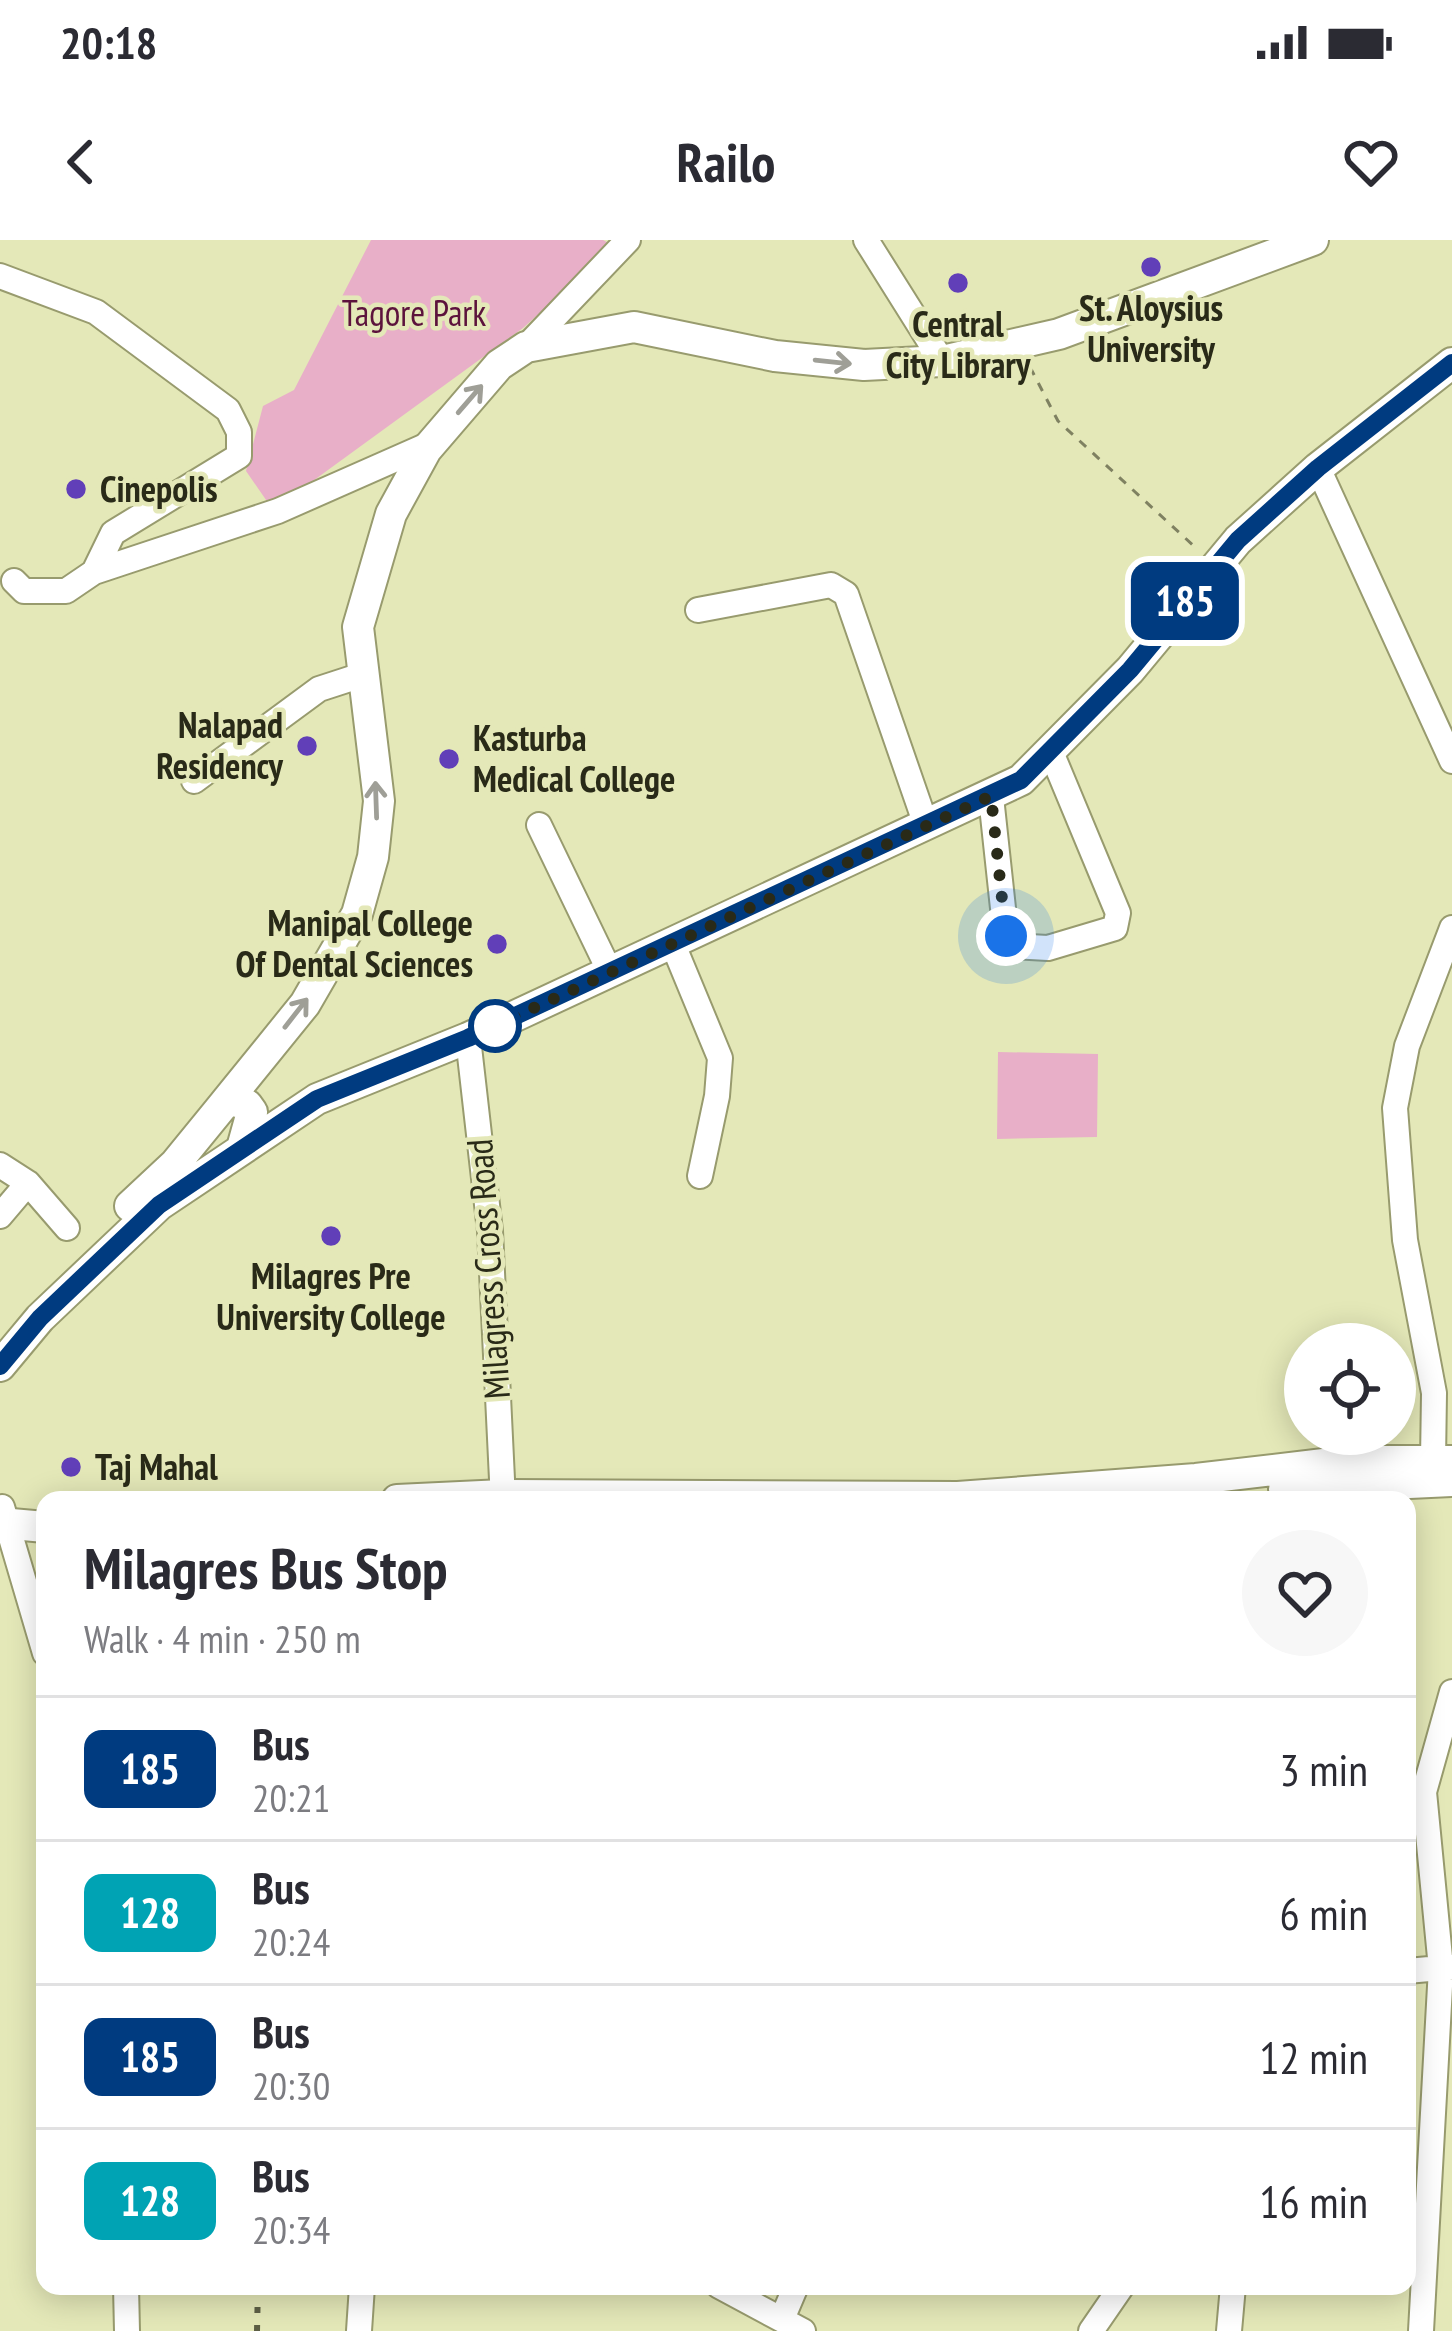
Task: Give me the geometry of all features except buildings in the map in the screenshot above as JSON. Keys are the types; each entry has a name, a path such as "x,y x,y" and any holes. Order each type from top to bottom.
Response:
{"main road":[{"path":"0,1340 203,1132 305,1004 357,914 373,857 379,801 358,627 391,514 432,443 499,365 526,346 634,327 775,356 863,365 941,361 1059,334 1313,240"},
{"path":"251,1068 259,1095 273,1103 291,1107 317,1099 468,1038 1021,780 1130,670 1238,540 1318,468 1452,363"},
{"path":"224,1104 238,1099 252,1112 242,1148"},
{"path":"0,1366 40,1318 159,1205 317,1099"},
{"path":"1037,1491 1446,1467"},
{"path":"1228,1491 1350,1472"},
{"path":"2,1513 36,1510"},
{"path":"2,1513 36,1524"}],"street":[{"path":"526,346 628,240"},
{"path":"866,240 941,361"},
{"path":"0,275 97,312 228,410 239,432 239,456 113,533 94,572"},
{"path":"14,581 25,591 66,591 94,572 278,511 432,443"},
{"path":"1318,468 1452,761"},
{"path":"698,610 831,585 846,594 926,825"},
{"path":"194,781 319,688 362,675"},
{"path":"991,796 1006,936 1012,946 1048,948 1115,928 1118,913 1051,752"},
{"path":"539,825 610,972"},
{"path":"1446,1467 1405,1240 1395,1108 1406,1046 1452,928"},
{"path":"672,942 720,1058 700,1176"},
{"name":"Milagress Cross Road","path":"468,1038 490,1231 503,1491"},
{"path":"0,1165 28,1183 67,1228"},
{"path":"0,1216 28,1183"},
{"path":"2,1513 36,1624"},
{"path":"1421,2331 1447,1967 1424,1792 1452,1692"},
{"path":"1416,1970 1447,1967"},
{"path":"126,2295 127,2331"},
{"path":"359,2331 361,2295"},
{"path":"736,2295 792,2325 795,2295"},
{"path":"1091,2331 1117,2295"},
{"path":"1229,2331 1232,2295"}],"path":[{"path":"1018,344 1058,421 1215,566"}],"green space":[{"name":"Tagore Park","path":"371,240 603,240 614,246 523,328 273,510 246,471 263,406 294,390"},
{"path":"998,1052 1098,1054 1097,1137 997,1139"}],"railway":[{"path":"257,2331 258,2295"}],"bus line":[{"name":"185","path":"0,1366 40,1318 159,1205 317,1099 468,1038 1021,780 1130,670 1238,540 1318,468 1452,363"}],"place":[{"name":"St. Aloysius University","path":"1151,267"},
{"name":"Central City Library","path":"958,283"},
{"name":"Cinepolis","path":"76,489"},
{"name":"Nalapad Residency","path":"307,746"},
{"name":"Kasturba Medical College","path":"449,759"},
{"name":"Manipal College Of Dental Sciences","path":"497,944"},
{"name":"Milagres Pre University College","path":"331,1236"},
{"name":"Taj Mahal","path":"71,1467"}],"route":[{"path":"495,1026 991,796 1006,936"}]}
